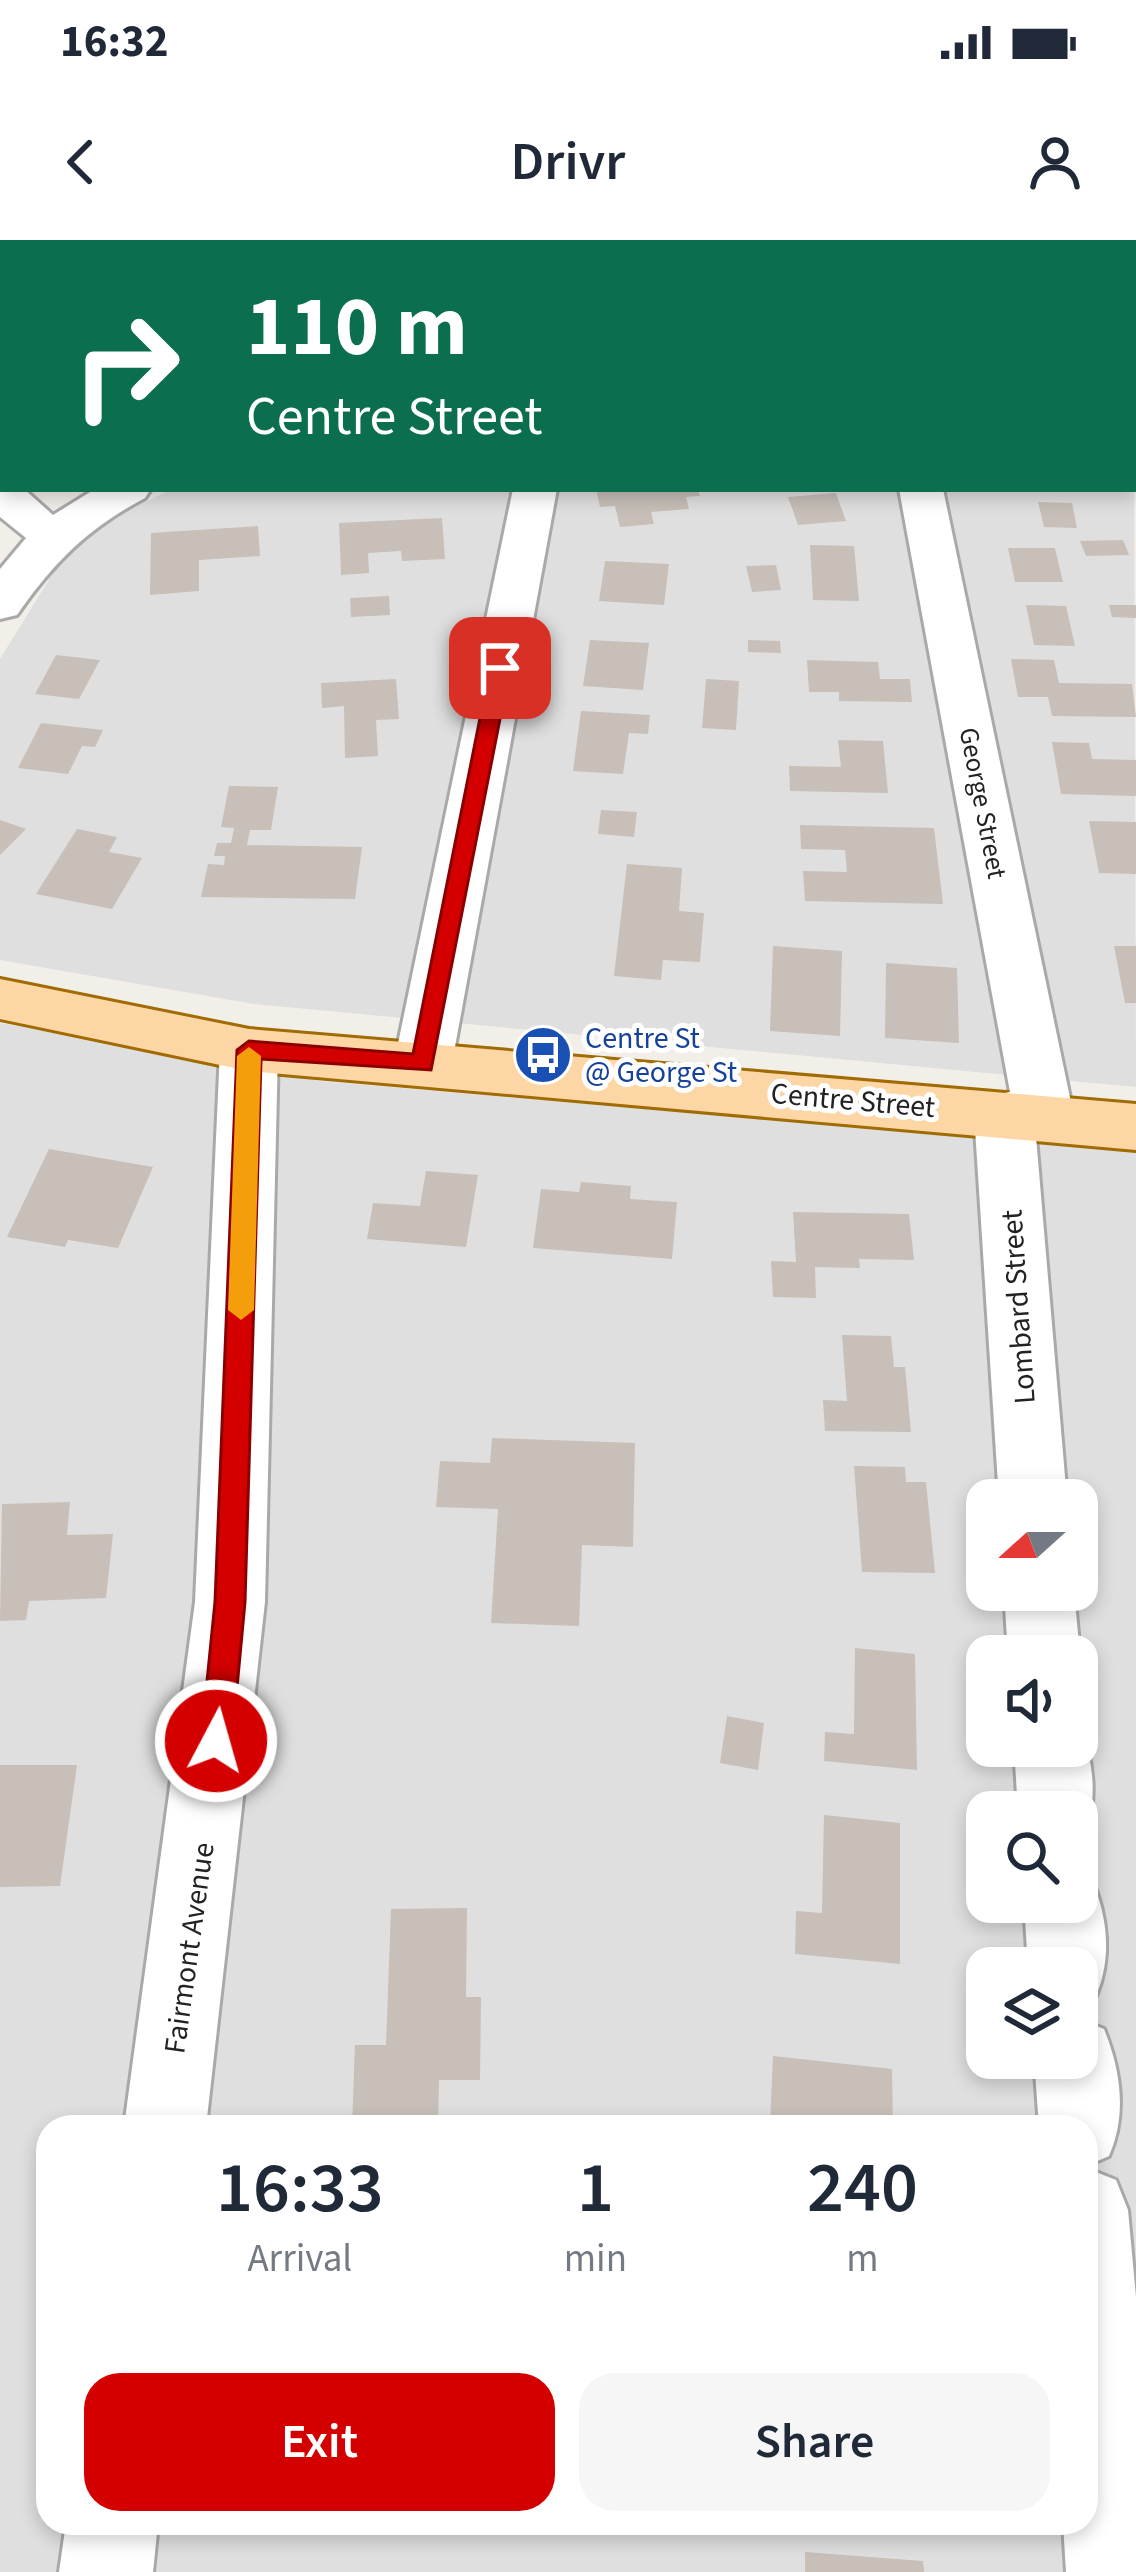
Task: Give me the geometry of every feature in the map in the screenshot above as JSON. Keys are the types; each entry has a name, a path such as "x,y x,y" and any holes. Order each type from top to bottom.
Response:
{"main road":[{"name":"Centre Street","path":"0,999 249,1050 1136,1127"}],"street":[{"path":"3,492 51,535"},
{"path":"0,605 21,568 51,535 124,492"},
{"path":"423,1063 534,492"},
{"name":"George Street","path":"921,492 1024,1115"},
{"name":"Fairmont Avenue","path":"166,2115 230,1602 249,1050"},
{"name":"Lombard Street","path":"1024,1115 1033,1479"},
{"path":"1077,2079 1079,2115"},
{"path":"1098,2371 1113,2572"},
{"path":"106,2572 111,2535"}],"shaded area":[{"path":"1134,492 1136,1087 254,1004 0,960 0,659 69,547 108,520 164,493"},
{"path":"0,1023 320,1081 1136,1152 1136,2572 0,2572"}],"building":[{"path":"597,492 699,492 700,496 686,497 689,509 651,512 654,524 620,527 615,506 600,507"},
{"path":"836,493 846,521 798,525 788,497"},
{"path":"1038,502 1072,503 1077,528 1044,527"},
{"path":"442,518 445,559 402,561 401,551 368,553 369,573 341,575 339,523"},
{"path":"258,526 260,556 199,560 199,591 150,595 151,533"},
{"path":"1123,540 1129,555 1086,556 1080,541"},
{"path":"810,545 854,546 859,601 813,600"},
{"path":"1008,548 1055,548 1063,582 1015,582"},
{"path":"605,561 669,564 664,605 599,601"},
{"path":"776,565 781,590 752,592 746,566"},
{"path":"389,596 390,615 351,617 350,598"},
{"path":"1026,605 1066,606 1075,646 1034,645"},
{"path":"1109,605 1136,605 1136,618 1112,617"},
{"path":"590,640 649,643 643,690 583,686"},
{"path":"748,640 780,641 781,653 748,652"},
{"path":"56,655 100,660 79,699 35,694"},
{"path":"1011,659 1054,660 1059,683 1132,684 1136,717 1052,716 1048,697 1018,697"},
{"path":"807,660 878,662 880,679 910,679 912,702 839,701 839,692 809,692"},
{"path":"396,679 399,719 376,720 378,756 345,758 344,706 322,708 321,683"},
{"path":"706,679 739,681 736,730 702,728"},
{"path":"581,711 650,715 648,734 629,733 623,774 573,771"},
{"path":"41,723 103,730 95,747 82,746 68,774 18,768"},
{"path":"838,740 883,741 888,793 790,791 789,766 841,767"},
{"path":"1052,742 1089,743 1092,759 1136,760 1136,796 1061,794"},
{"path":"229,786 278,787 271,830 250,830 247,845 362,847 355,899 201,897 208,864 224,865 225,856 214,856 217,843 231,843 234,828 221,827"},
{"path":"601,810 637,812 634,837 598,834"},
{"path":"0,820 26,829 0,855"},
{"path":"1089,821 1136,822 1136,874 1099,873"},
{"path":"800,825 934,828 943,904 805,901 803,871 847,872 845,850 801,849"},
{"path":"77,829 117,837 109,852 142,858 112,909 36,894"},
{"path":"627,864 682,868 679,911 704,913 700,962 663,960 661,980 614,976"},
{"path":"773,946 842,951 840,1036 770,1031"},
{"path":"1114,946 1136,946 1136,1003 1125,1003"},
{"path":"886,963 957,968 959,1043 885,1038"},
{"path":"49,1149 153,1167 118,1248 68,1240 65,1247 7,1237"},
{"path":"426,1171 478,1175 466,1247 367,1239 373,1203 420,1206"},
{"path":"581,1182 631,1186 630,1199 677,1202 672,1259 533,1248 541,1189 579,1192"},
{"path":"793,1212 909,1214 914,1260 859,1259 860,1268 815,1267 816,1298 773,1297 771,1261 796,1262"},
{"path":"842,1335 891,1336 894,1367 905,1367 911,1432 825,1431 823,1400 847,1401"},
{"path":"492,1438 635,1443 633,1547 582,1545 579,1626 491,1623 498,1509 436,1507 440,1461 490,1463"},
{"path":"854,1466 905,1467 906,1482 926,1482 935,1573 862,1572"},
{"path":"70,1502 67,1535 113,1534 106,1598 29,1601 26,1620 0,1621 2,1504"},
{"path":"855,1648 915,1654 917,1770 824,1761 825,1732 854,1734"},
{"path":"727,1716 764,1723 758,1770 720,1763"},
{"path":"0,1765 77,1765 60,1886 0,1887"},
{"path":"824,1815 900,1823 900,1964 795,1954 796,1911 822,1913"},
{"path":"467,1908 466,1997 481,1997 480,2080 439,2080 438,2115 352,2115 355,2045 386,2045 391,1909"},
{"path":"773,2056 892,2069 893,2115 770,2115"},
{"path":"805,2552 923,2561 924,2572 805,2572"}],"slow traffic":[{"path":"241,1310 249,1056"}],"place":[{"name":"Centre St @ George St","path":"543,1055"}],"route":[{"path":"216,1741 230,1602 249,1050 423,1063 500,668"}]}
